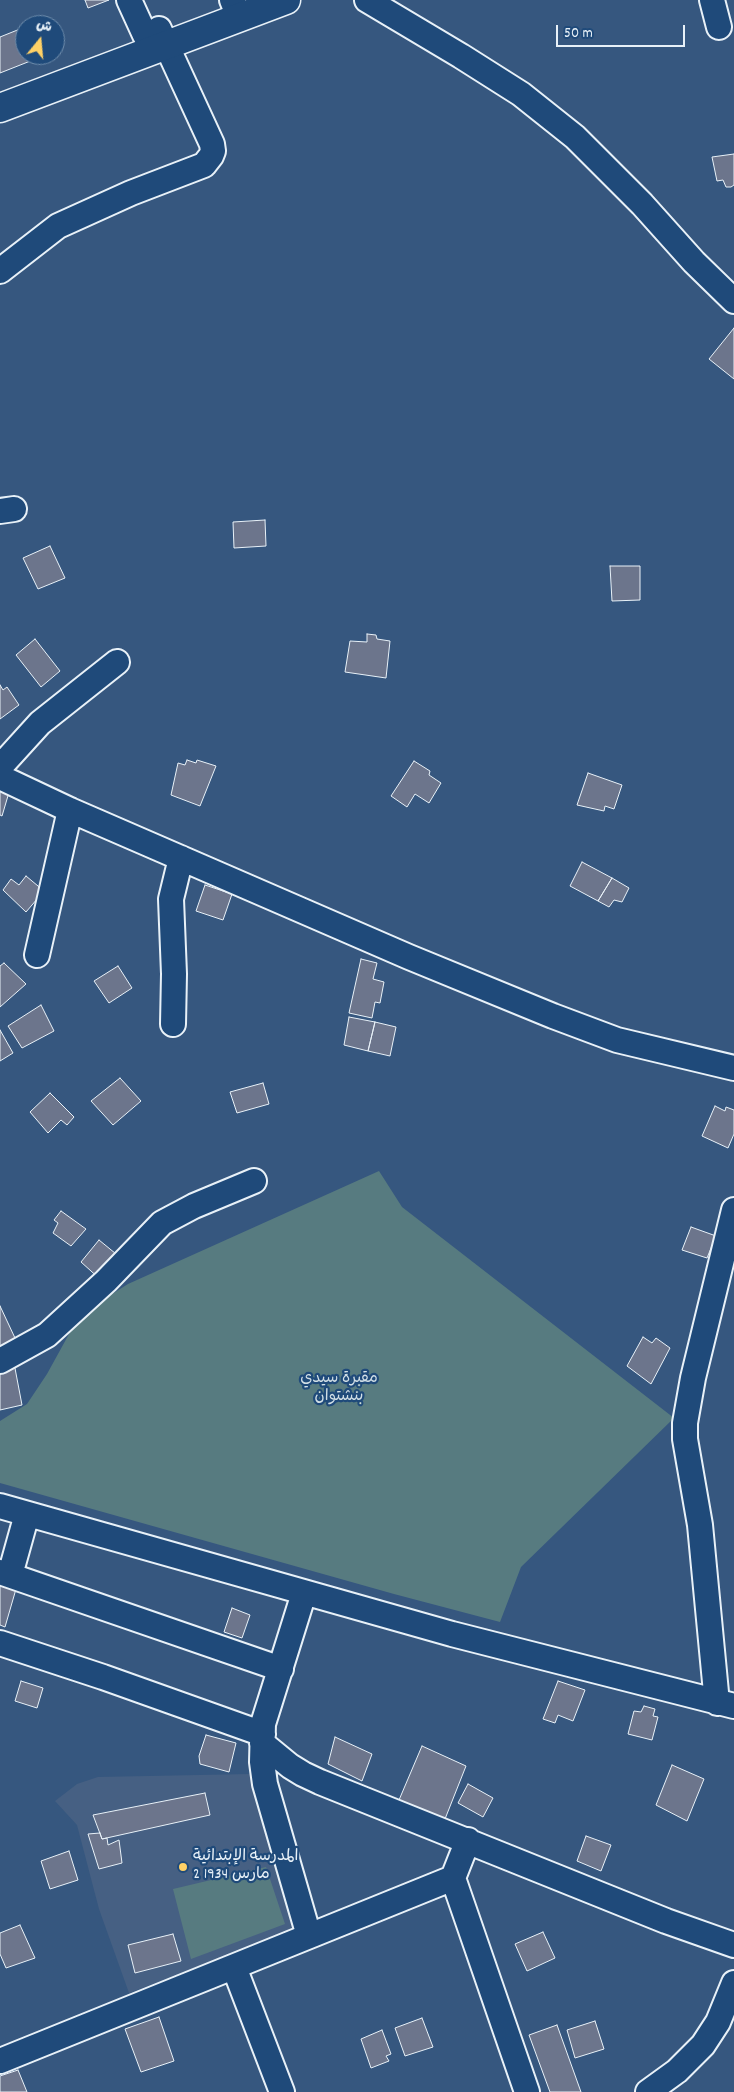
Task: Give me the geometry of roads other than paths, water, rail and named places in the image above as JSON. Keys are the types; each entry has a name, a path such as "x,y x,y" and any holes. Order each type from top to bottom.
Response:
{"main road":[{"path":"0,90 156,36 236,5 286,0"},
{"path":"0,108 156,36"}],"street":[{"path":"0,271 58,226 131,193 204,166 213,151 192,101 156,36 129,0"},
{"path":"367,0 521,94 575,137 642,204 694,262 734,301"},
{"path":"712,0 719,27"},
{"path":"0,767 40,723 117,662"},
{"path":"0,777 70,810 409,957 553,1016 617,1040 734,1068"},
{"path":"37,955 70,810"},
{"path":"173,1024 174,974 171,899 181,858"},
{"path":"0,1361 47,1335 106,1281 162,1223 194,1206 254,1181"},
{"path":"0,1506 304,1593 726,1705 700,1525 685,1439 685,1423 693,1378 734,1210"},
{"path":"27,1514 5,1574 281,1669"},
{"path":"304,1593 263,1724 262,1762 265,1784 310,1936"},
{"path":"0,1643 103,1677 262,1739 303,1774 666,1921 734,1945"},
{"path":"468,1840 454,1878 527,2092"},
{"path":"0,2061 454,1878"},
{"path":"234,1967 282,2092"},
{"path":"648,2092 677,2071 703,2044 718,2022 734,1983"}],"place":[{"name":"المدرسة الإبتدائية 2 مارس 1934","path":"183,1867"}],"park label":[{"name":"مقبرة سيدي بنشتوان","path":"339,1389"}]}
